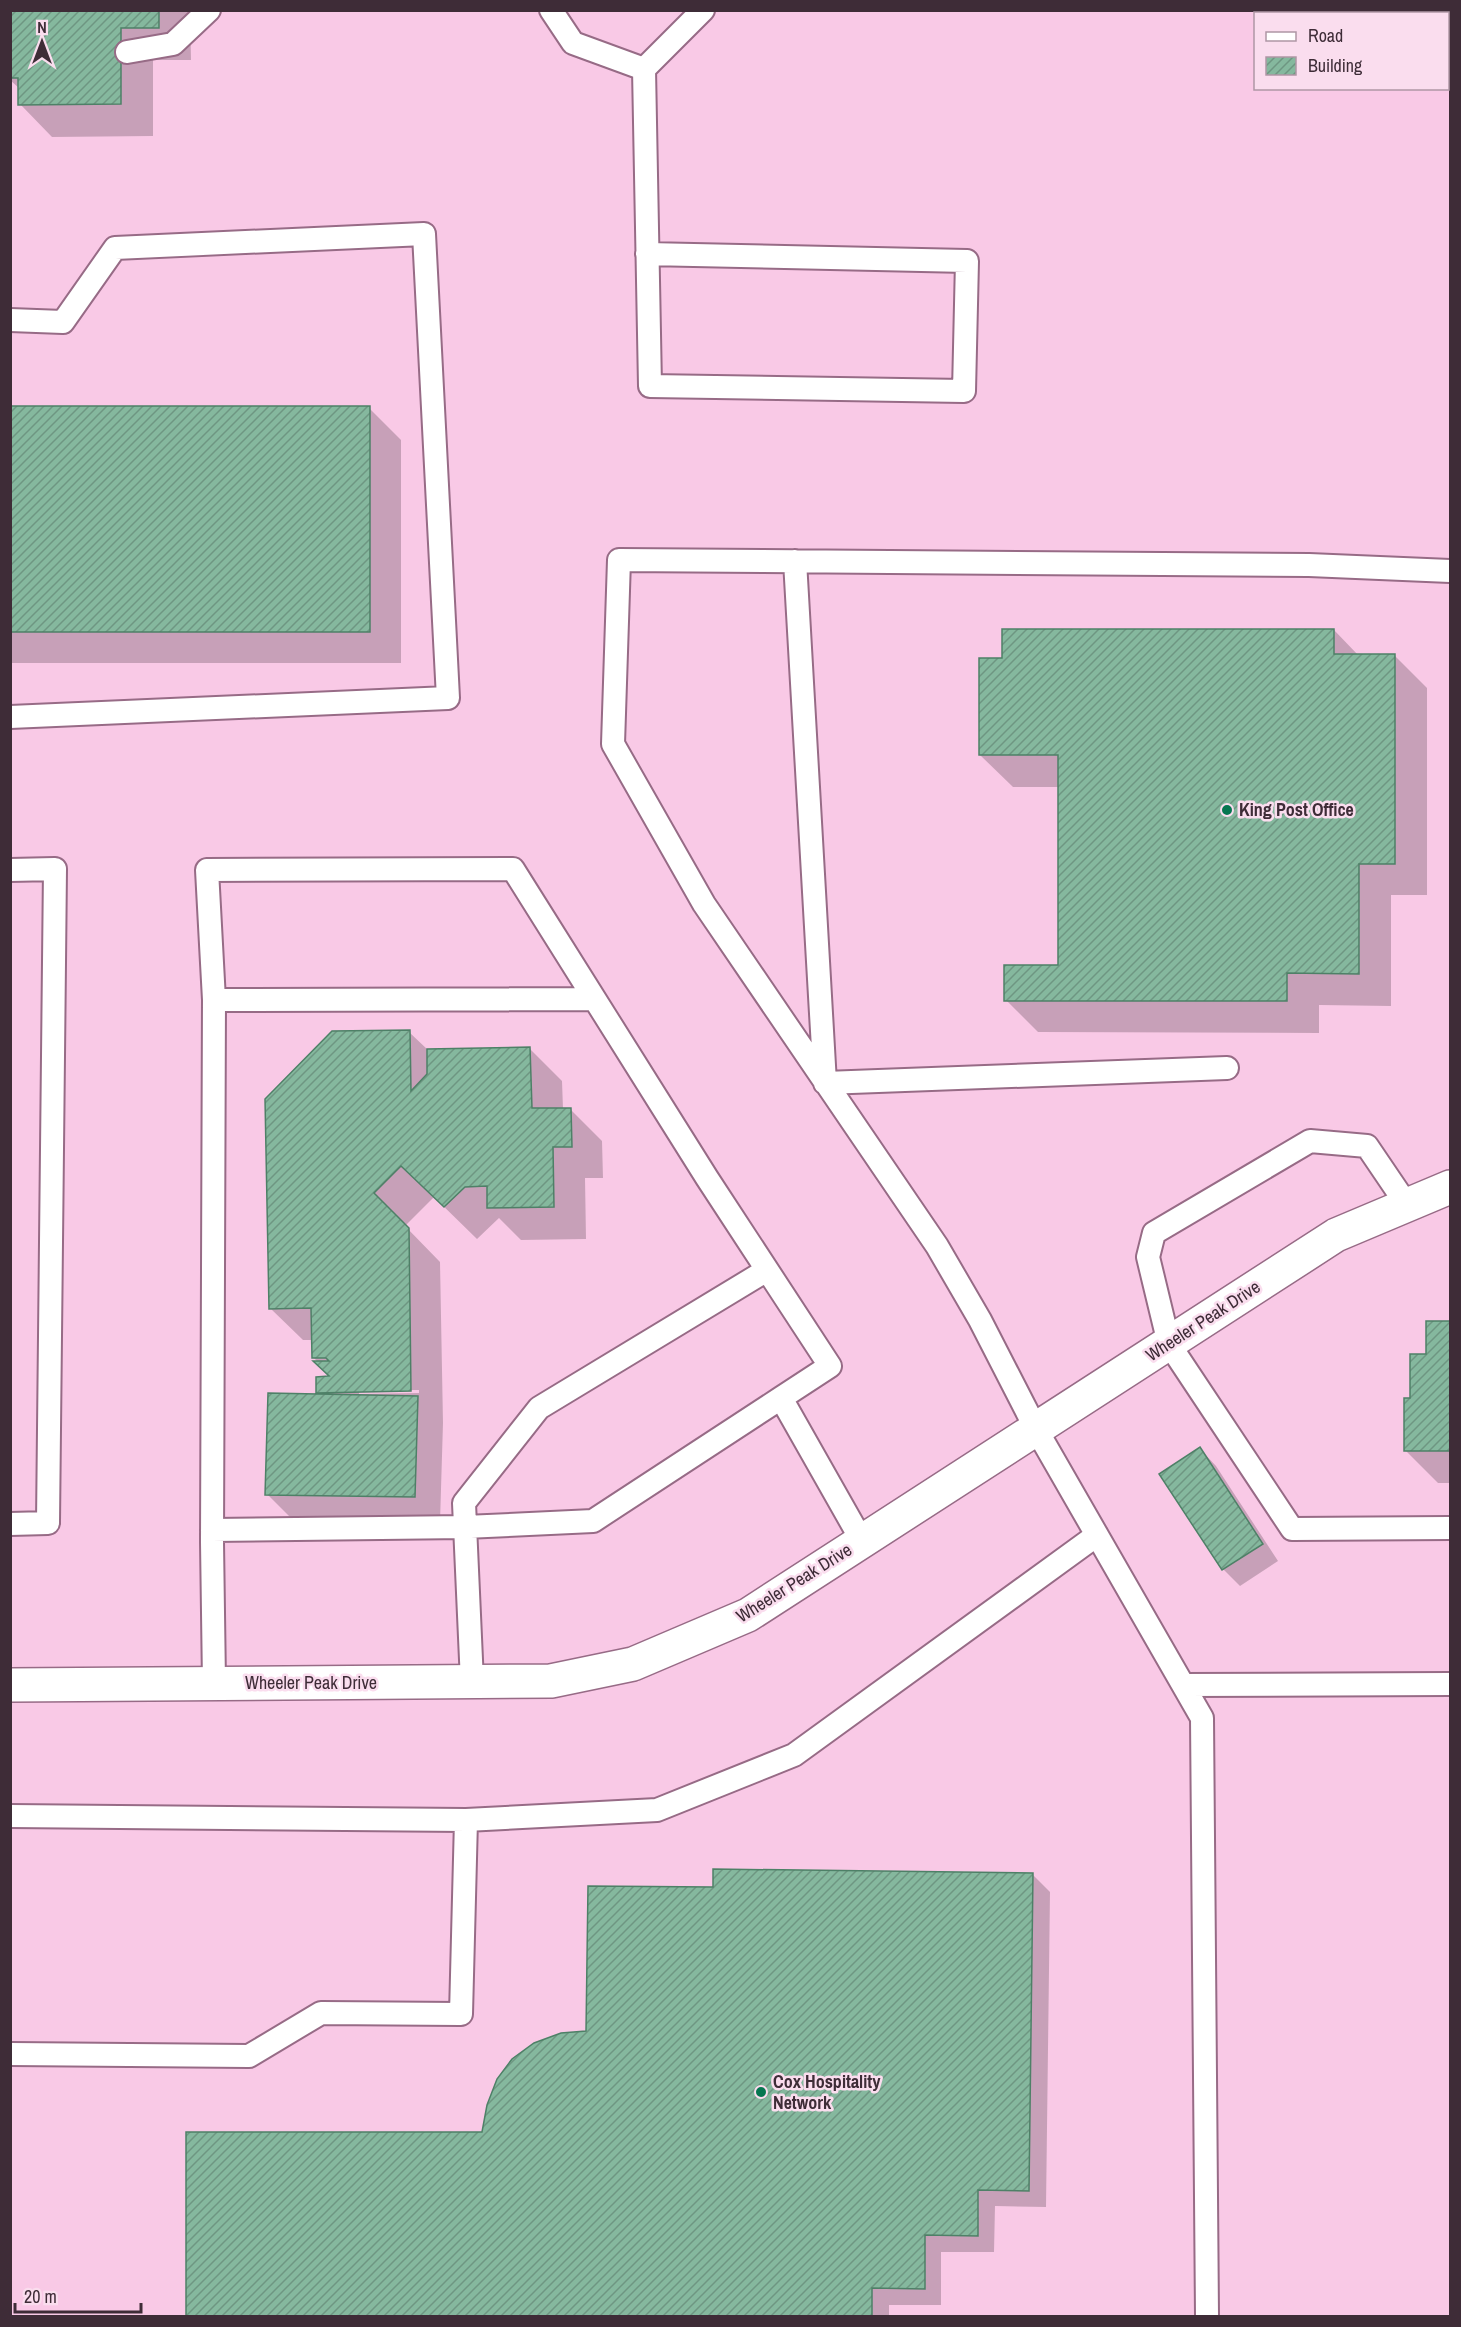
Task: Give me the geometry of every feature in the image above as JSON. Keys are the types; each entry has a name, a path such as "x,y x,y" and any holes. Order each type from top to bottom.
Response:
{"street":[{"name":"Wheeler Peak Drive","path":"10,1685 551,1681 633,1664 748,1615 1336,1235 1450,1187"}],"lane":[{"path":"127,52 173,44 209,10"},
{"path":"551,10 573,43 644,69"},
{"path":"647,254 966,261 964,391 650,386 647,254 644,69 703,10"},
{"path":"1385,10 1400,12"},
{"path":"10,321 63,322 115,248 424,234 448,698 10,717"},
{"path":"1207,2316 1202,1718 1036,1429 980,1320 936,1246 704,904 613,744 619,560 1309,565 1450,571"},
{"path":"795,561 825,1083"},
{"path":"10,870 55,869 48,1523 10,1524"},
{"path":"212,1530 465,1527 593,1521 830,1366 706,1178 513,869 207,870 214,1000 212,1530 214,1683"},
{"path":"214,1000 594,999"},
{"path":"825,1083 1227,1068"},
{"path":"1407,1205 1367,1146 1310,1141 1154,1233 1148,1257 1169,1344 1292,1529 1450,1528"},
{"path":"472,1682 464,1503 539,1408 767,1270"},
{"path":"781,1398 862,1541"},
{"path":"10,1816 466,1820 657,1810 794,1755 1097,1535"},
{"path":"1183,1685 1450,1684"},
{"path":"10,2054 249,2056 321,2013 461,2014 466,1820"}],"building":[{"path":"10,10 159,10 159,28 121,28 121,104 18,105 18,78 10,78"},
{"path":"10,406 370,406 370,632 10,632"},
{"name":"King Post Office","path":"1002,629 1334,629 1334,654 1395,654 1395,864 1359,864 1359,974 1287,973 1287,1001 1004,1001 1004,965 1058,965 1058,755 979,755 979,658 1002,658"},
{"path":"410,1030 411,1091 427,1074 427,1049 530,1047 532,1108 571,1108 572,1147 553,1147 554,1207 487,1208 487,1186 465,1187 444,1207 401,1166 374,1193 409,1228 411,1391 316,1393 316,1377 329,1376 313,1361 329,1361 326,1358 312,1358 311,1308 269,1309 265,1099 332,1031"},
{"path":"1426,1321 1450,1321 1450,1451 1404,1451 1404,1398 1410,1398 1410,1354 1426,1354"},
{"path":"268,1393 418,1396 415,1497 265,1495"},
{"path":"1200,1447 1263,1544 1222,1570 1159,1474"},
{"name":"Cox Hospitality Network","path":"713,1869 1033,1873 1029,2191 978,2190 978,2236 925,2235 925,2289 872,2288 872,2316 186,2316 186,2132 482,2132 487,2105 497,2079 512,2059 534,2043 561,2033 586,2031 588,1886 713,1887"}],"place":[{"name":"King Post Office","path":"1227,810"},
{"name":"Cox Hospitality Network","path":"761,2092"}]}
